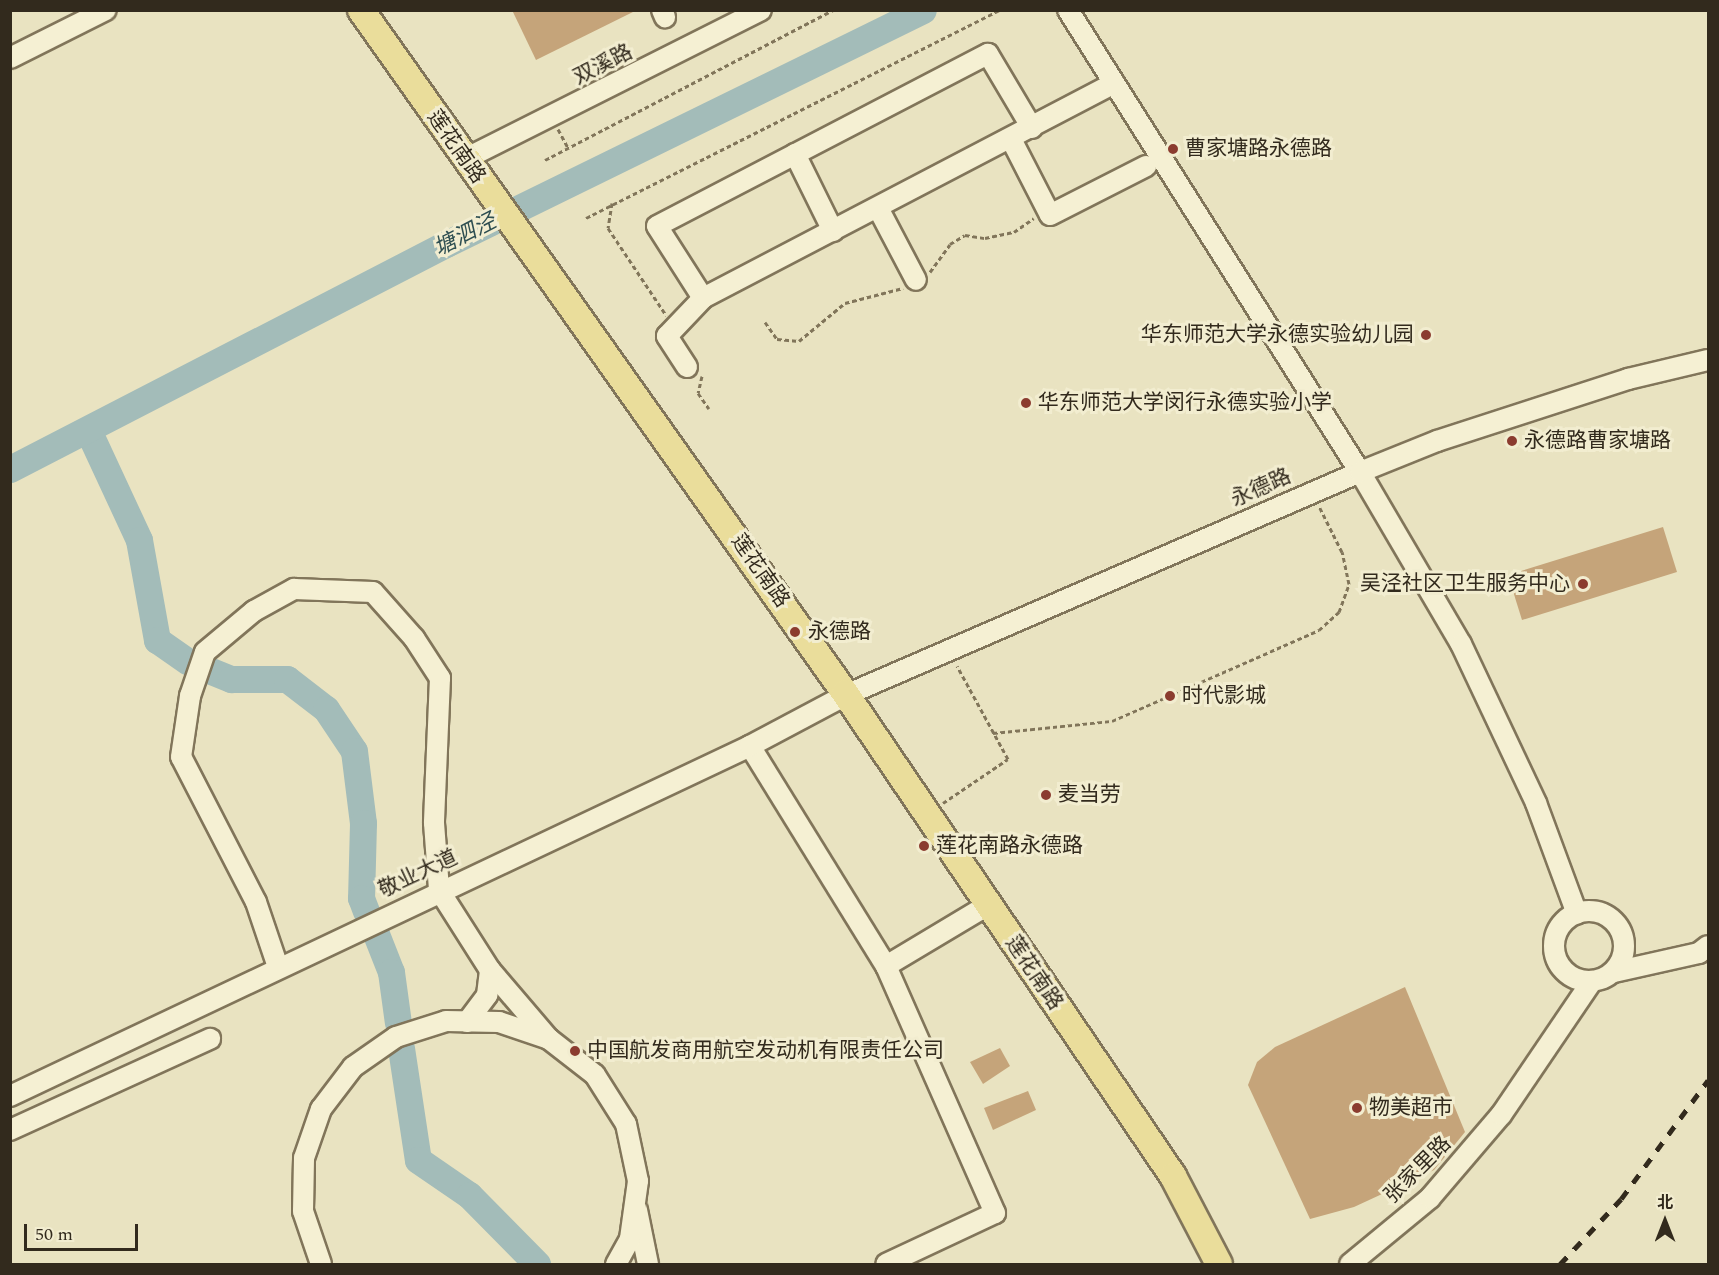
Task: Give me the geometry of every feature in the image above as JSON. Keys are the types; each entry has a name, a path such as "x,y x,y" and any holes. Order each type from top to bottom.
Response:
{"main road":[{"name":"莲花南路","path":"361,10 846,695 1173,1176 1219,1264"}],"street":[{"path":"11,56 106,10"},
{"path":"1068,10 1360,472 1461,644 1536,803 1577,914"},
{"name":"双溪路","path":"465,159 757,11"},
{"path":"703,298 657,226 988,54 1032,128"},
{"path":"695,367 667,336 673,326 703,298 1011,139 1114,83"},
{"path":"1011,139 1050,215 1146,166"},
{"path":"795,154 833,231"},
{"path":"878,207 916,280"},
{"name":"永德路","path":"846,695 1311,493 1437,441 1628,379 1708,360"},
{"path":"278,967 256,902 181,757 190,696 205,652 254,611 294,589 373,592 414,638 440,678 434,823 439,890 490,970 549,1039 595,1075 626,1124 638,1181 630,1239 616,1264"},
{"name":"敬业大道","path":"10,1096 439,890 750,746 846,695"},
{"path":"750,746 886,966 995,1213 886,1264"},
{"path":"886,966 988,906"},
{"path":"1614,972 1624,951 1619,928 1601,913 1577,914 1560,927 1554,948 1570,976 1592,981 1614,972 1699,953 1708,946"},
{"path":"466,1022 487,995 490,970"},
{"name":"张家里路","path":"1350,1264 1430,1198 1501,1115 1592,981"},
{"path":"321,1264 303,1211 304,1158 321,1109 353,1066 396,1036 446,1021 499,1022 549,1039"},
{"path":"10,1130 210,1039"},
{"path":"635,1202 648,1264"}],"path":[{"path":"545,160 833,10"},
{"path":"586,218 1000,10"},
{"path":"552,120 568,148"},
{"path":"612,203 608,228 673,326"},
{"path":"695,367 698,393 709,409"},
{"path":"993,733 1112,721 1330,621 1339,612 1349,584 1347,569 1311,493"},
{"path":"926,814 1008,759 948,651"}],"building":[{"path":"512,10 637,10 536,60"},
{"path":"1663,527 1677,572 1522,620 1508,575"},
{"name":"物美超市","path":"1405,987 1465,1132 1434,1170 1354,1207 1310,1219 1248,1085 1257,1062 1275,1047"},
{"path":"1000,1048 1010,1066 983,1084 970,1062"},
{"path":"1028,1091 1036,1110 993,1130 984,1108"}],"waterway":[{"name":"塘泗泾","path":"10,469 446,244 923,10"},
{"path":"88,430 139,540 157,640 188,662"},
{"path":"211,671 231,679 287,679 326,709 354,751 363,823 361,898 366,911"},
{"path":"376,934 391,972 398,1023"},
{"path":"401,1048 418,1160 469,1195 537,1264"}],"railway":[{"path":"1560,1264 1621,1199 1708,1080"}],"place":[{"name":"曹家塘路永德路","path":"1173,149"},
{"name":"华东师范大学永德实验幼儿园","path":"1426,335"},
{"name":"华东师范大学闵行永德实验小学","path":"1026,403"},
{"name":"永德路曹家塘路","path":"1512,441"},
{"name":"吴泾社区卫生服务中心","path":"1583,584"},
{"name":"永德路","path":"795,632"},
{"name":"时代影城","path":"1170,696"},
{"name":"麦当劳","path":"1046,795"},
{"name":"莲花南路永德路","path":"924,846"},
{"name":"中国航发商用航空发动机有限责任公司","path":"575,1051"},
{"name":"物美超市","path":"1357,1108"}]}
